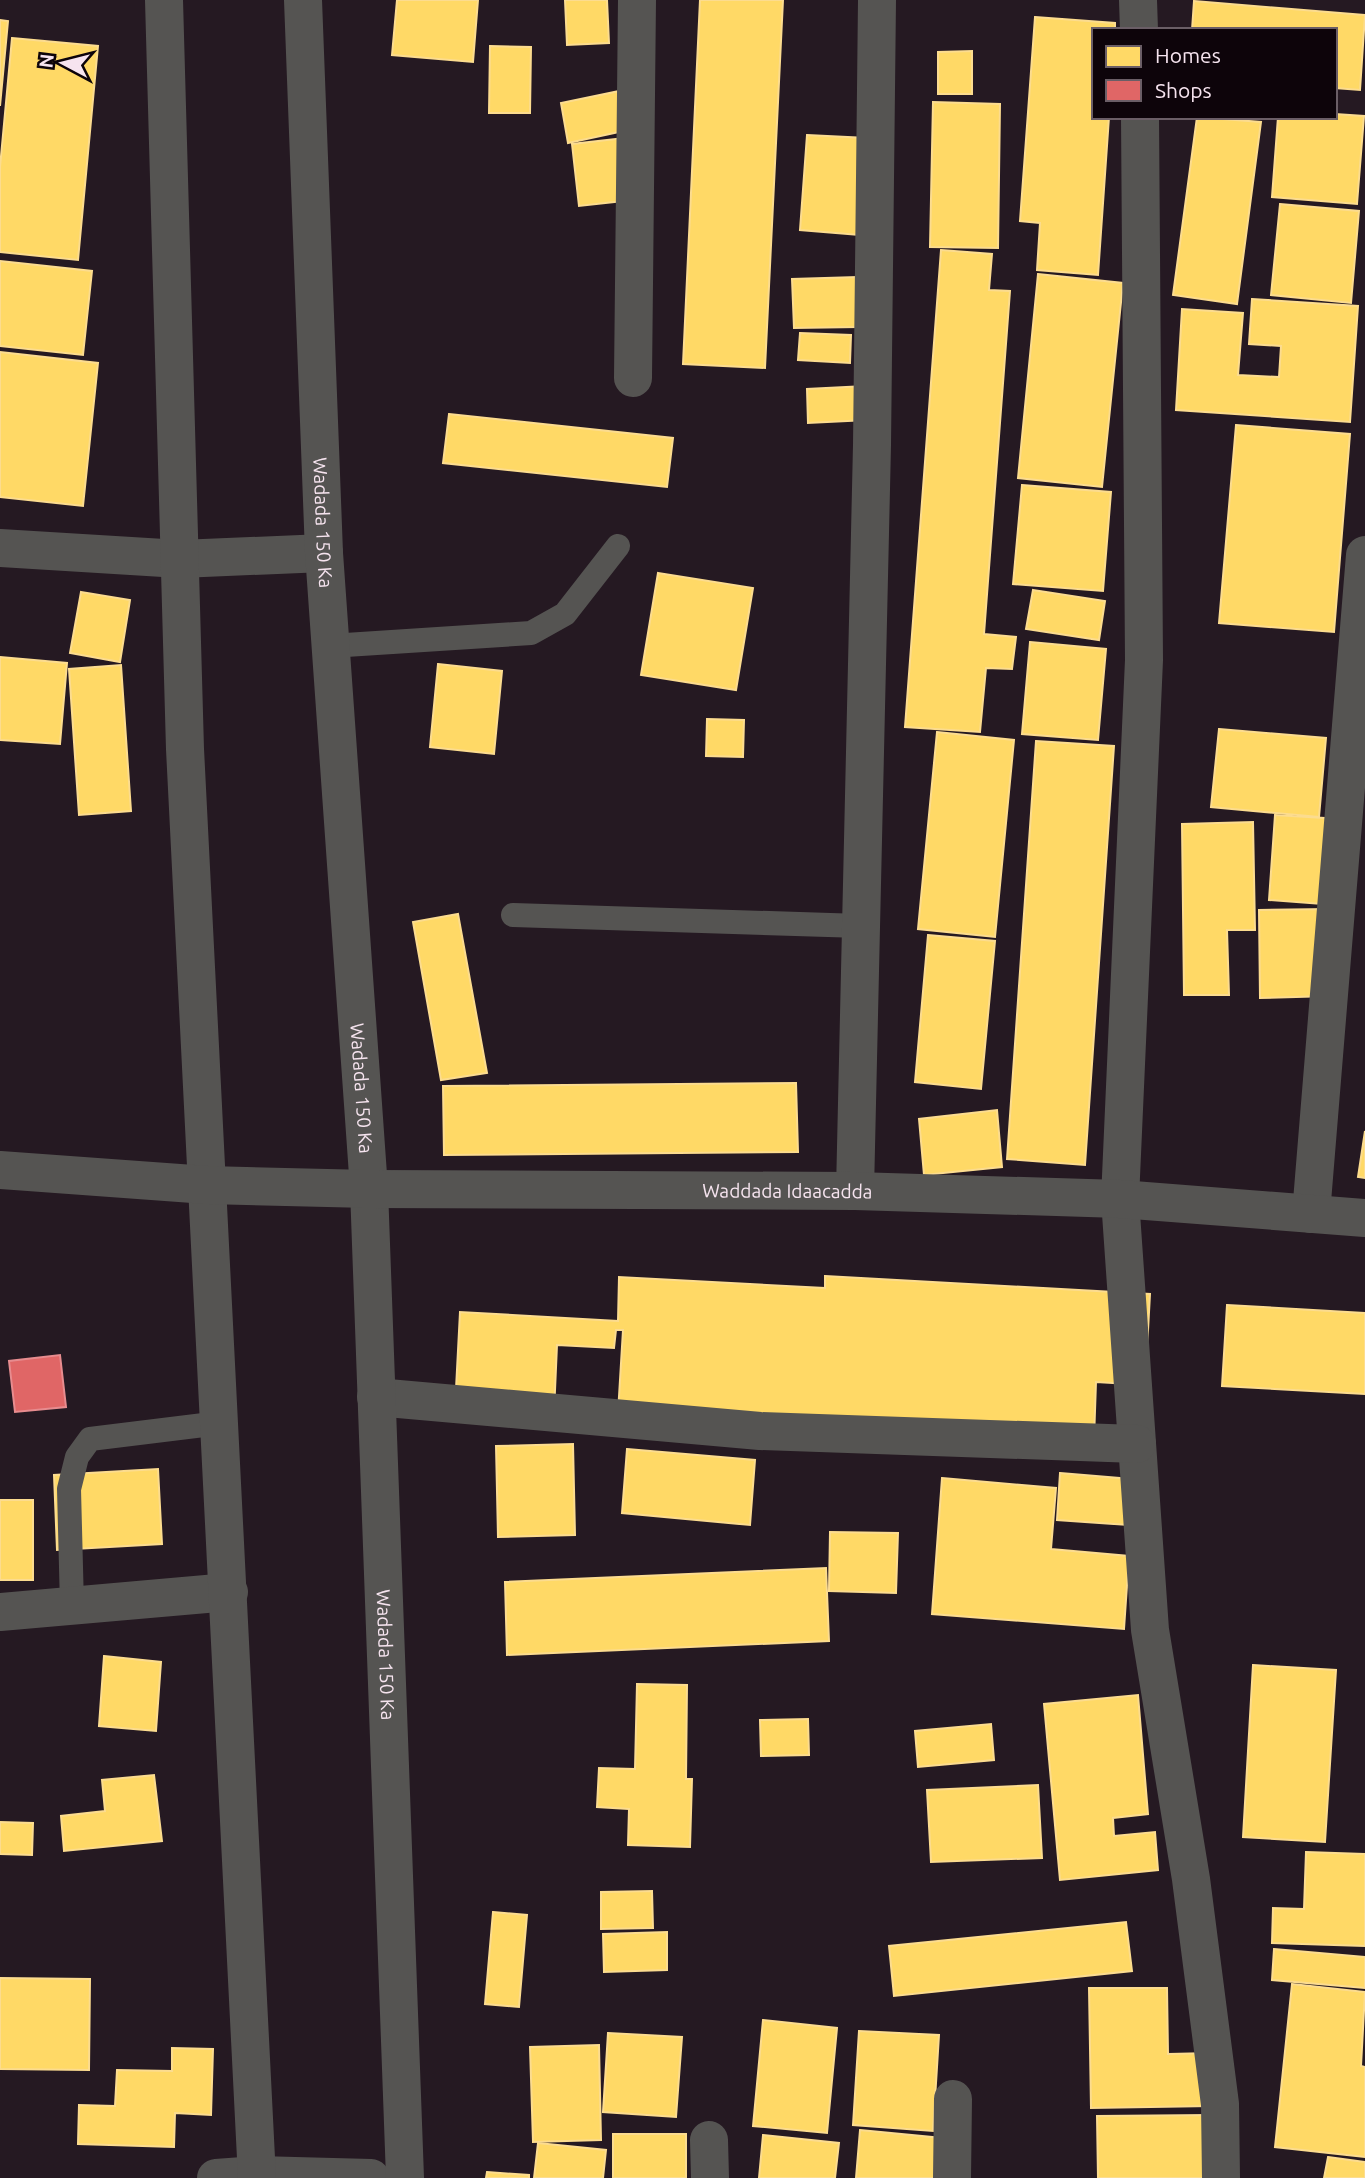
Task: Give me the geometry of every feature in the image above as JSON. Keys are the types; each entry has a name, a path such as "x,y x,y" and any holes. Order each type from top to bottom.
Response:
{"street":[{"path":"164,0 186,749 257,2177"},
{"name":"Wadada 150 Ka","path":"303,0 324,553 369,1189 405,2178"},
{"path":"633,378 637,0"},
{"path":"855,1191 872,458 877,0"},
{"path":"1138,0 1139,28"},
{"path":"1140,119 1144,660 1120,1199 1150,1630 1191,1879 1220,2104 1221,2178"},
{"path":"0,548 180,559 324,553"},
{"path":"1311,1214 1365,555"},
{"name":"Waddada Idaacadda","path":"0,1170 207,1185 369,1189 855,1191 1120,1199 1365,1218"},
{"path":"376,1397 760,1431 1137,1444"},
{"path":"0,1612 229,1592"},
{"path":"952,2178 953,2099"},
{"path":"709,2140 709,2178"},
{"path":"216,2178 371,2178"}],"lane":[{"path":"330,646 531,633 565,614 618,545"},
{"path":"513,915 861,926"},
{"path":"72,1606 69,1489 77,1457 90,1439 220,1423"}],"building: Homes":[{"path":"397,0 478,0 473,62 392,55"},
{"path":"565,0 607,0 609,43 567,45"},
{"path":"700,0 783,0 765,368 683,364"},
{"path":"1194,1 1365,15 1360,90 1337,88 1337,28 1192,28"},
{"path":"1035,17 1115,23 1115,28 1092,28 1092,119 1109,119 1098,275 1037,270 1040,223 1020,221"},
{"path":"0,20 8,21 0,106"},
{"path":"12,38 98,46 78,260 0,252 0,167"},
{"path":"490,46 531,47 530,113 489,113"},
{"path":"972,51 972,94 938,94 938,52"},
{"path":"624,90 633,129 568,143 561,103"},
{"path":"933,102 1000,104 998,248 930,247"},
{"path":"1337,114 1364,116 1357,204 1272,197 1278,119 1337,119"},
{"path":"1197,119 1261,122 1237,304 1173,295"},
{"path":"807,135 867,138 859,235 800,230"},
{"path":"633,137 641,199 579,206 572,144"},
{"path":"1280,204 1359,211 1351,303 1271,295"},
{"path":"941,250 992,254 989,290 1010,291 984,634 1016,637 1012,669 986,668 980,732 905,727"},
{"path":"0,261 92,271 83,355 0,346"},
{"path":"1038,274 1123,283 1102,487 1018,478"},
{"path":"857,277 858,327 794,328 792,279"},
{"path":"1252,299 1358,306 1350,422 1176,410 1182,309 1243,313 1238,375 1279,377 1281,346 1249,344"},
{"path":"800,333 851,335 850,363 798,360"},
{"path":"0,352 98,363 83,506 0,497"},
{"path":"865,386 867,420 808,423 807,389"},
{"path":"449,414 673,438 667,487 443,463"},
{"path":"1236,425 1350,434 1334,632 1219,623"},
{"path":"1022,485 1111,492 1103,591 1013,584"},
{"path":"658,573 753,588 736,690 641,675"},
{"path":"1033,590 1105,601 1099,640 1026,629"},
{"path":"81,592 130,600 120,662 70,653"},
{"path":"1030,642 1106,649 1098,740 1022,734"},
{"path":"0,657 67,663 60,744 0,740"},
{"path":"438,664 502,671 494,754 430,747"},
{"path":"121,665 131,811 79,815 69,669"},
{"path":"707,719 744,720 743,757 706,756"},
{"path":"1219,729 1326,738 1319,817 1211,807"},
{"path":"937,732 1014,740 995,937 918,929"},
{"path":"1036,741 1114,746 1085,1165 1007,1159"},
{"path":"1275,815 1341,819 1335,905 1269,900"},
{"path":"1253,822 1255,930 1227,930 1229,995 1184,995 1182,824"},
{"path":"1330,909 1330,996 1260,998 1259,910"},
{"path":"458,914 487,1073 441,1080 413,922"},
{"path":"928,935 995,941 981,1089 915,1082"},
{"path":"796,1083 798,1152 444,1155 443,1086"},
{"path":"997,1110 1002,1167 924,1175 919,1119"},
{"path":"1365,1131 1365,1178 1358,1177"},
{"path":"825,1276 1150,1294 1145,1385 1096,1382 1094,1440 618,1413 623,1330 616,1330 614,1348 557,1345 554,1413 455,1408 460,1312 618,1321 619,1277 825,1288"},
{"path":"1227,1305 1365,1313 1365,1394 1222,1386"},
{"path":"573,1444 575,1535 498,1537 496,1446"},
{"path":"627,1449 755,1460 750,1525 622,1513"},
{"path":"158,1469 162,1544 57,1550 54,1475"},
{"path":"1060,1473 1131,1479 1128,1525 1057,1520"},
{"path":"942,1478 1056,1488 1051,1549 1129,1556 1124,1629 932,1614"},
{"path":"0,1500 33,1500 33,1580 0,1580"},
{"path":"830,1532 898,1533 896,1593 829,1591"},
{"path":"826,1568 829,1641 507,1655 505,1582"},
{"path":"104,1656 161,1662 156,1731 99,1726"},
{"path":"1253,1665 1336,1670 1325,1842 1243,1837"},
{"path":"637,1684 687,1685 686,1779 692,1779 690,1847 628,1845 629,1809 597,1807 599,1768 635,1769"},
{"path":"1138,1695 1148,1814 1113,1818 1114,1836 1155,1832 1158,1870 1060,1880 1044,1704"},
{"path":"808,1719 809,1755 761,1756 760,1720"},
{"path":"991,1724 994,1760 918,1767 915,1731"},
{"path":"154,1775 162,1841 64,1851 61,1816 105,1811 102,1780"},
{"path":"1038,1785 1042,1858 931,1862 927,1790"},
{"path":"0,1822 33,1823 32,1855 0,1854"},
{"path":"1306,1852 1365,1854 1365,1946 1272,1943 1273,1908 1304,1909"},
{"path":"652,1891 653,1928 601,1929 601,1892"},
{"path":"493,1912 527,1915 519,2007 485,2004"},
{"path":"1126,1922 1132,1971 894,1996 889,1946"},
{"path":"667,1932 667,1970 604,1972 603,1934"},
{"path":"1274,1949 1365,1957 1365,1988 1272,1980"},
{"path":"0,1978 90,1979 89,2070 0,2069"},
{"path":"1292,1984 1365,1992 1361,2066 1365,2067 1365,2157 1275,2147"},
{"path":"1089,1988 1167,1988 1168,2054 1211,2053 1211,2106 1091,2108"},
{"path":"763,2020 837,2028 827,2133 753,2126"},
{"path":"859,2031 939,2035 933,2131 853,2125"},
{"path":"608,2033 682,2037 676,2117 603,2112"},
{"path":"599,2045 601,2140 533,2142 530,2047"},
{"path":"172,2048 213,2049 211,2115 175,2113 174,2147 78,2144 79,2105 115,2106 117,2070 172,2071"},
{"path":"1209,2115 1209,2178 1098,2178 1097,2116"},
{"path":"860,2130 942,2138 937,2178 856,2178"},
{"path":"613,2134 686,2134 686,2178 613,2178"},
{"path":"763,2135 839,2143 835,2178 759,2178"},
{"path":"538,2143 606,2150 603,2178 534,2178"},
{"path":"1328,2157 1365,2162 1365,2178 1324,2178"},
{"path":"487,2172 529,2175 529,2178 486,2178"}],"building: Shops":[{"path":"60,1355 66,1407 15,1412 9,1361"}]}
